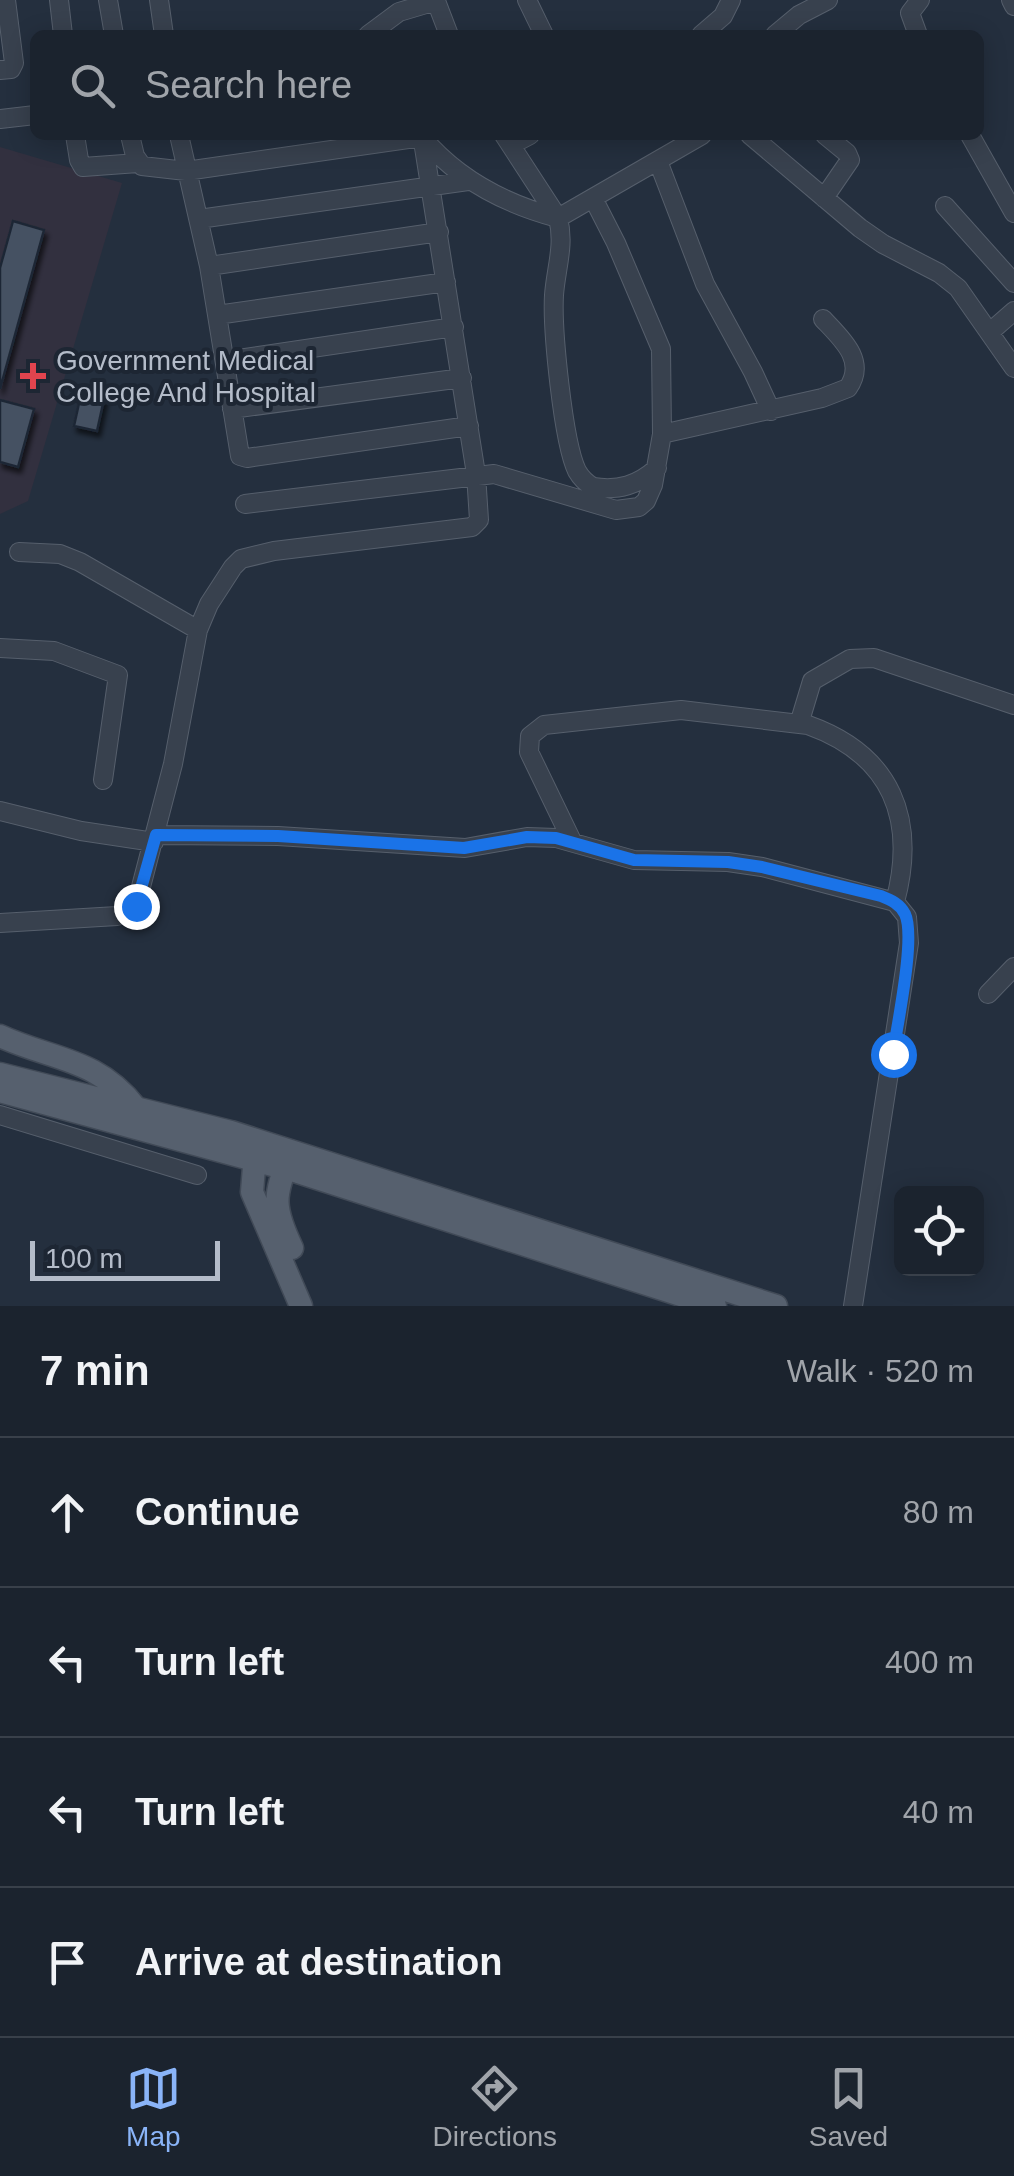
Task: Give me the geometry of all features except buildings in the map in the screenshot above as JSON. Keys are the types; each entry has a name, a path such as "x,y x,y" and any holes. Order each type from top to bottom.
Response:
{"main road":[{"path":"0,1036 81,1063 105,1077 135,1106 146,1129"},
{"path":"0,1051 78,1076 105,1077"},
{"path":"0,1074 135,1106 714,1306"},
{"path":"0,1091 146,1129 259,1151"},
{"path":"259,1151 252,1192 302,1306"},
{"path":"288,1161 278,1183 275,1206 319,1306"},
{"path":"288,1161 776,1306"}],"street":[{"path":"0,70 10,69 14,64 6,0"},
{"path":"59,0 62,30"},
{"path":"108,0 113,30"},
{"path":"158,0 163,30"},
{"path":"527,0 542,30"},
{"path":"707,30 723,16 732,0"},
{"path":"782,30 828,0"},
{"path":"916,30 910,13 920,0"},
{"path":"375,30 400,12 436,1 447,30"},
{"path":"0,119 30,116"},
{"path":"76,140 82,167 138,163 147,168 186,171 395,140"},
{"path":"131,140 138,163"},
{"path":"180,140 209,266 238,452 247,458 469,426"},
{"path":"0,923 132,912 155,838 198,630 224,579 241,559 274,551 472,527 481,514 423,140"},
{"path":"425,140 468,181 522,207 558,218 693,140"},
{"path":"508,140 558,218 562,247 554,292 555,338 571,452 578,473 593,487 616,488 633,486 657,468"},
{"path":"756,140 883,244 948,280 967,298 1014,368"},
{"path":"824,198 850,160 832,140"},
{"path":"973,140 1014,213"},
{"path":"658,160 705,284 770,411"},
{"path":"199,219 468,181"},
{"path":"245,504 476,474 506,476 616,510 628,511 646,501 657,468 662,434 662,366 656,332 593,198"},
{"path":"945,206 1014,282"},
{"path":"209,266 439,232"},
{"path":"217,314 446,282"},
{"path":"990,332 1014,312"},
{"path":"662,434 840,393 852,382 856,366 850,350 823,319"},
{"path":"224,361 454,328"},
{"path":"232,408 462,378"},
{"path":"19,552 60,554 80,562 198,630"},
{"path":"0,648 54,651 118,675 102,780"},
{"path":"800,724 808,686 816,677 859,656 1014,705"},
{"path":"572,841 529,752 530,736 544,726 680,710 800,724 824,731 844,743 867,759 886,780 902,838 895,902"},
{"path":"0,810 81,831 155,838 278,836 464,848 527,837 572,841 651,862 728,862 762,867 895,902 907,918 909,943 853,1306"},
{"path":"988,994 1014,967"},
{"path":"0,1116 197,1176"}],"shaded area":[{"name":"Government Medical College And Hospital","path":"0,147 122,183 28,501 0,514"}],"place":[{"name":"Government Medical College And Hospital","path":"33,376"}],"route":[{"path":"136,906 156,835 278,836 464,848 527,837 556,838 634,860 728,862 762,867 881,896 903,910 909,943 893,1054"}]}
